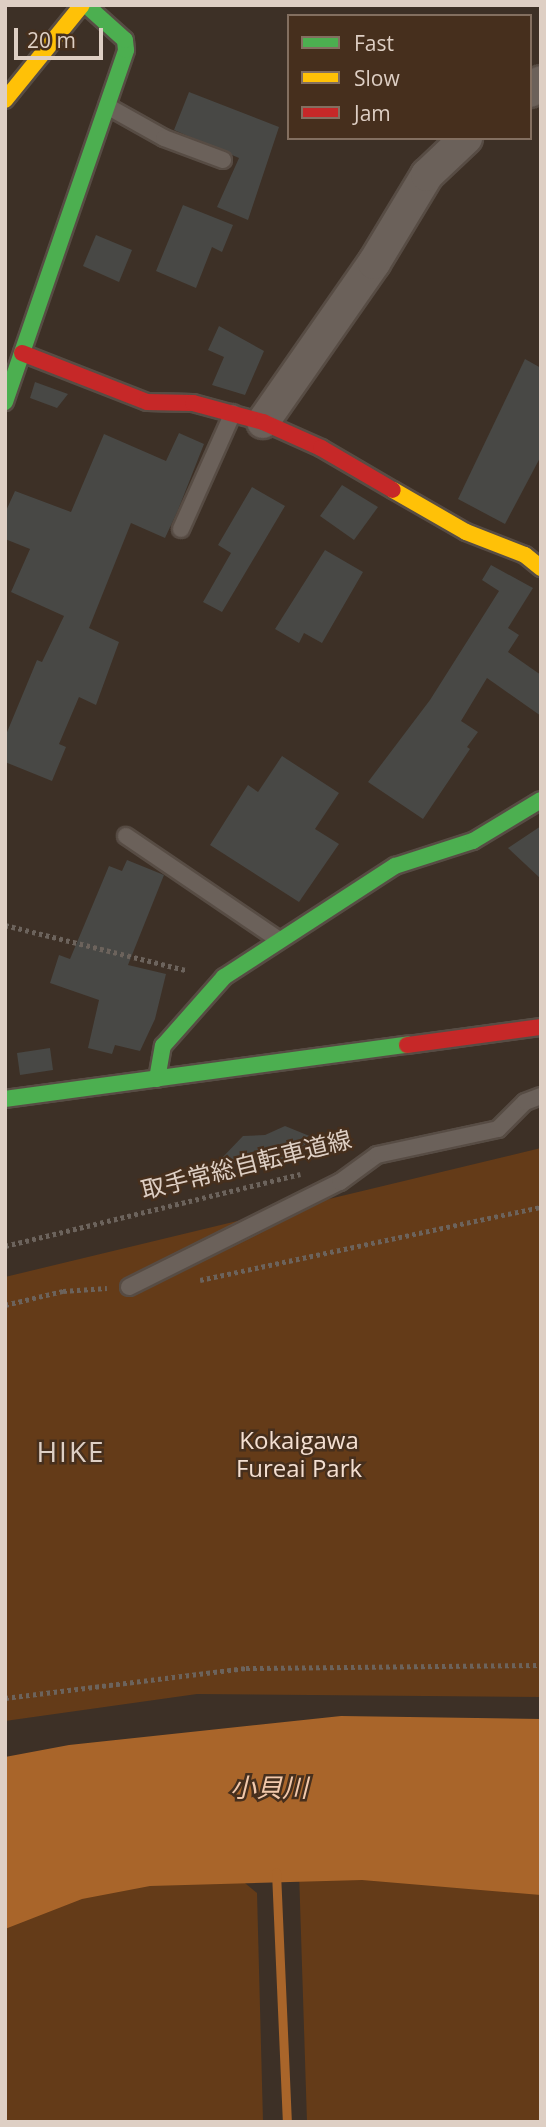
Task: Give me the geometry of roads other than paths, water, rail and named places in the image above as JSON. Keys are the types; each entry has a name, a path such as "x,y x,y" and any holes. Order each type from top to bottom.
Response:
{"main road":[{"path":"5,100 84,5 127,44 5,402"},
{"path":"22,354 147,402 193,403 248,418 321,448 466,532 526,555 541,568"},
{"path":"157,1079 163,1046 224,977 395,866 473,841 541,800"},
{"path":"5,1099 541,1027"}],"street":[{"path":"248,418 374,263 427,175 464,140"}],"lane":[{"path":"107,106 164,138 223,160"},
{"path":"181,528 248,418"},
{"path":"126,836 279,940"},
{"name":"取手常総自転車道線","path":"129,1287 340,1182 377,1156 498,1129 525,1102 541,1096"}],"water":[{"name":"小貝川","path":"341,1716 541,1719 541,1895 362,1880 150,1886 82,1899 5,1929 5,1757 69,1745"}],"waterway":[{"path":"276,1872 287,2122"}],"district":[{"name":"HIKE","path":"71,1451"}],"park label":[{"name":"Kokaigawa Fureai Park","path":"299,1454"}]}
